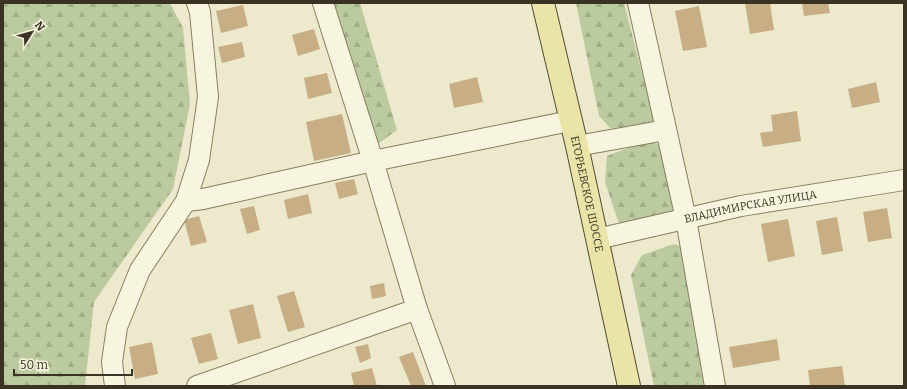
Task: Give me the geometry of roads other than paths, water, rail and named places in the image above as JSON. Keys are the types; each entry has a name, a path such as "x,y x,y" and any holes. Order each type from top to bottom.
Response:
{"main road":[{"name":"ЕГОРЬЕВСКОЕ ШОССЕ","path":"543,3 577,146 629,386"}],"street":[{"path":"115,386 112,362 117,327 140,270 186,201 199,160 208,97 200,12 197,3"},
{"path":"323,3 373,160 417,309 445,386"},
{"path":"638,3 686,219 715,386"},
{"path":"186,201 203,199 373,160 570,121"},
{"path":"577,146 666,130"},
{"name":"ВЛАДИМИРСКАЯ УЛИЦА","path":"597,239 741,206 904,180"},
{"path":"197,386 417,309"}]}
